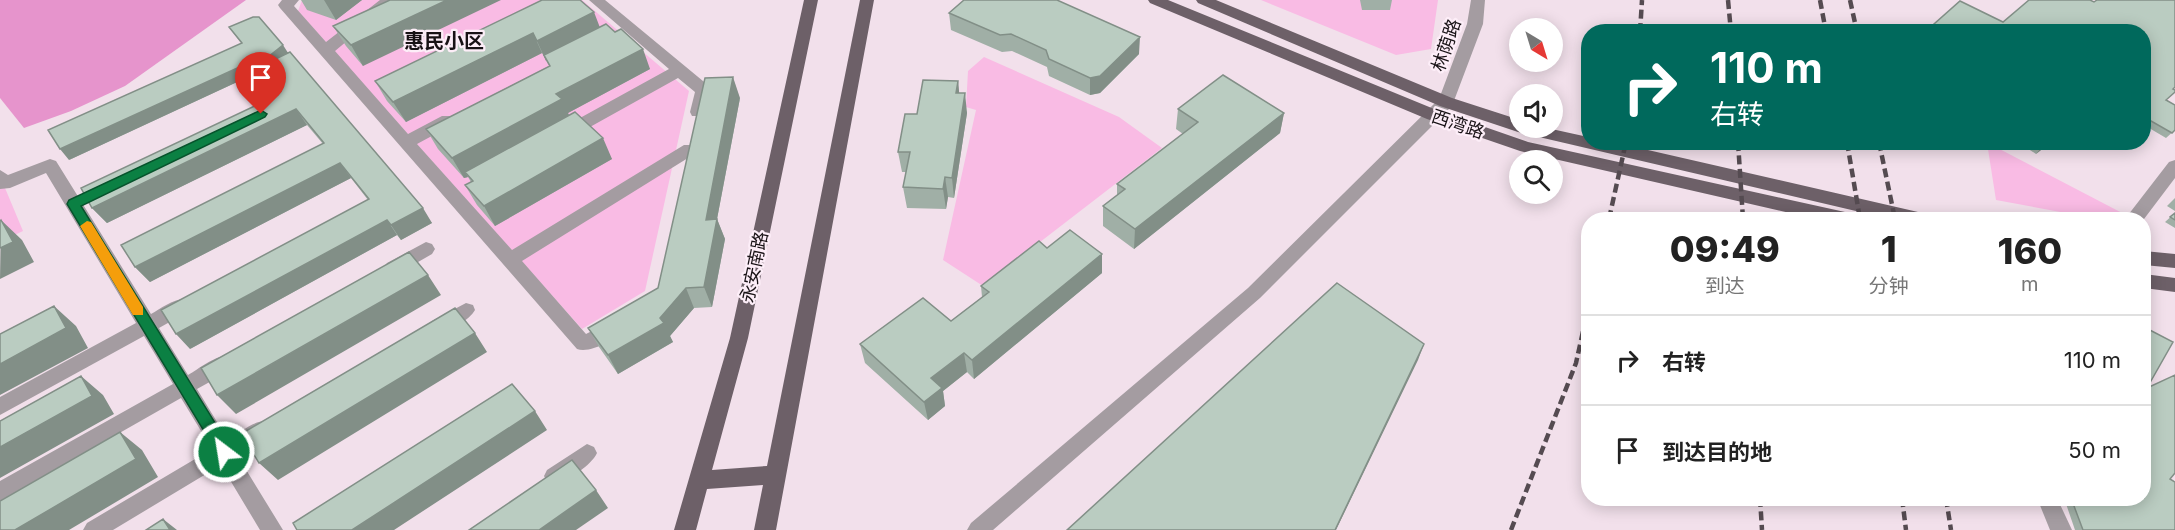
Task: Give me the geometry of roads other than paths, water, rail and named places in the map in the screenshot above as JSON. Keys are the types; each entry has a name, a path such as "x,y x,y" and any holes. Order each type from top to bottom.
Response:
{"main road":[{"name":"永安南路","path":"685,530 739,338 811,0"},
{"path":"765,530 867,0"},
{"name":"西湾路","path":"1155,0 1433,115 1526,147 1814,212"},
{"name":"西湾路","path":"1203,0 1446,102 1509,122"},
{"path":"1563,137 1581,141"},
{"path":"1619,150 1888,212"},
{"path":"2151,259 2175,261"},
{"path":"2151,282 2175,285"},
{"path":"699,480 776,476"}],"street":[{"path":"292,0 285,5 325,51 368,90 406,142 458,192 510,260 584,344 628,319"},
{"path":"325,51 389,0"},
{"path":"596,0 624,31 680,70 703,90 686,171"},
{"name":"林荫路","path":"1446,102 1475,24 1478,0"},
{"path":"556,138 680,70"},
{"path":"978,530 1254,293 1446,102"},
{"path":"406,142 459,115"},
{"path":"510,260 690,149"},
{"path":"0,176 4,183 50,165 79,201 106,258 272,530"},
{"path":"2139,212 2175,166"},
{"path":"106,258 127,247"},
{"path":"375,278 426,249"},
{"path":"0,407 200,297"},
{"path":"426,334 466,310"},
{"path":"0,492 245,352"},
{"path":"94,530 285,416"},
{"path":"540,485 587,453"},
{"path":"2050,506 2061,530"}],"railway":[{"path":"1640,24 1642,0"},
{"path":"1728,0 1730,24"},
{"path":"1820,0 1824,24"},
{"path":"1850,0 1855,24"},
{"path":"1611,212 1624,150"},
{"path":"1739,150 1743,212"},
{"path":"1848,150 1859,212"},
{"path":"1881,150 1894,212"},
{"path":"1511,530 1576,363 1581,340"},
{"path":"1760,506 1762,530"},
{"path":"1903,506 1906,530"},
{"path":"1947,506 1951,530"}],"district":[{"name":"惠民小区","path":"444,41"}]}
